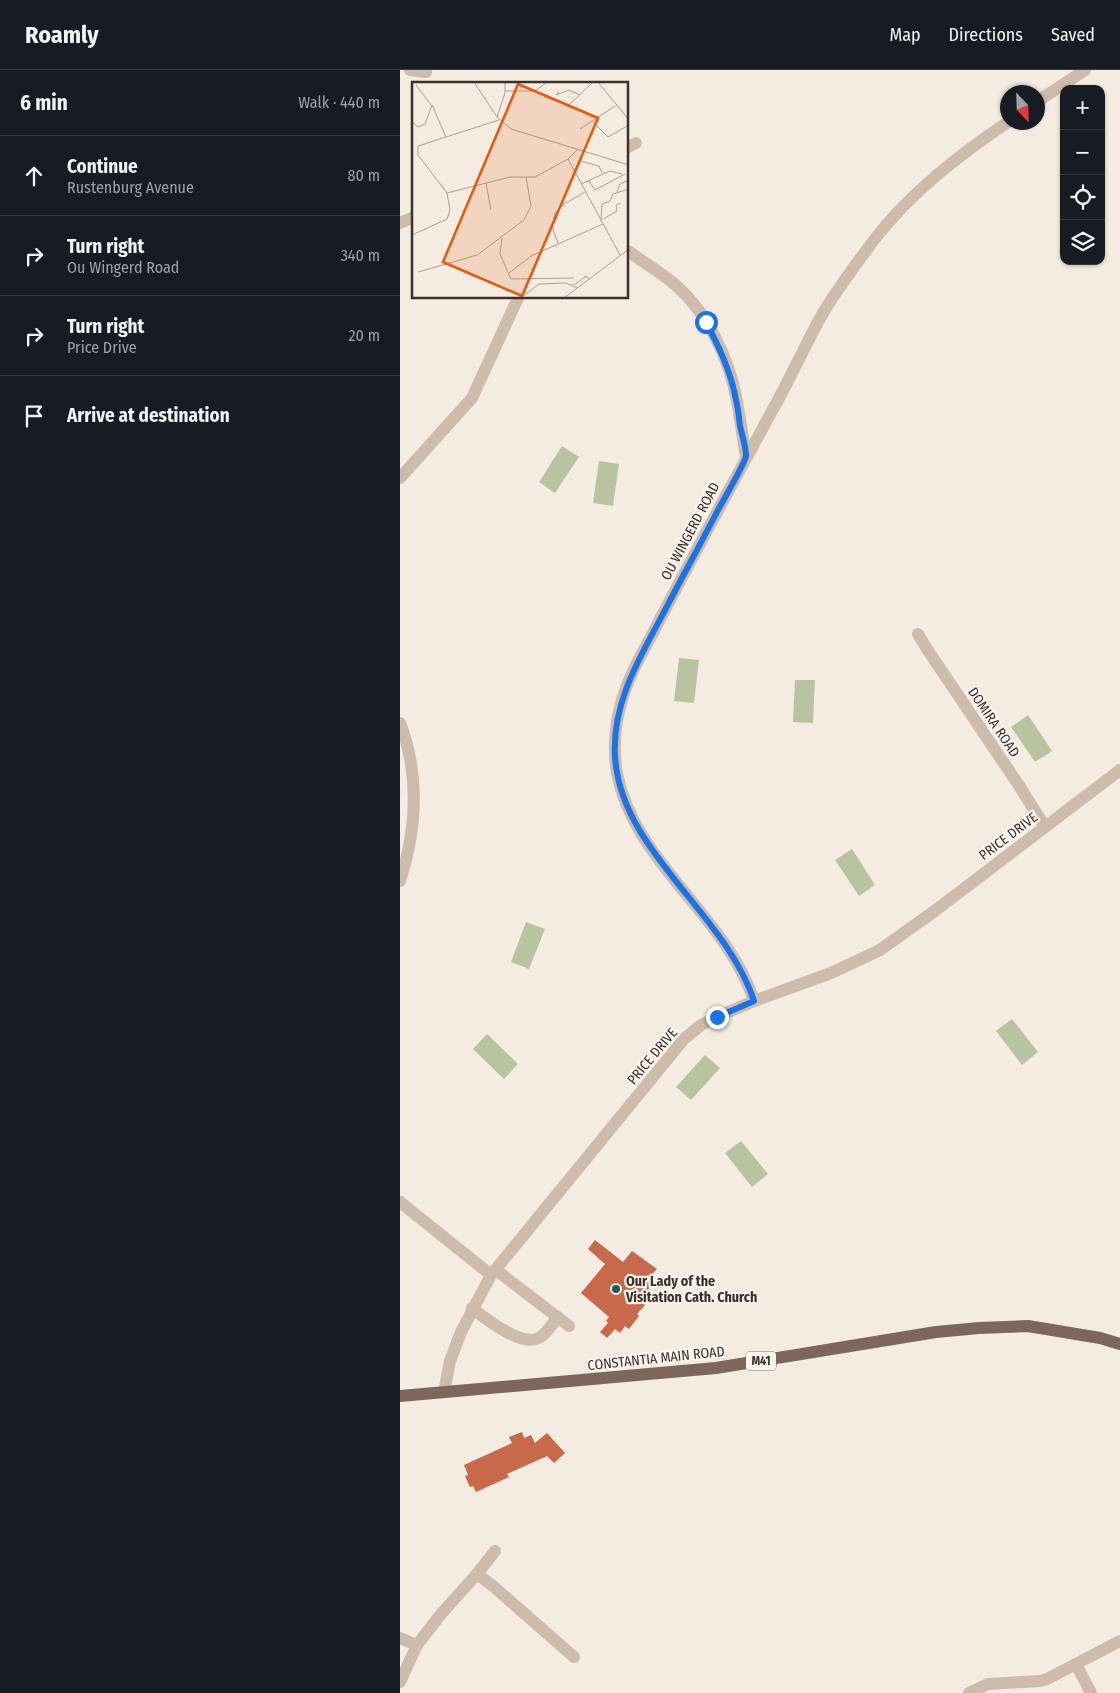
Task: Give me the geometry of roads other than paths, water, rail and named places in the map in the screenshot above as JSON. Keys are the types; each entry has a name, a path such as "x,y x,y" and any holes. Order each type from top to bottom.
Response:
{"main road":[{"name":"CONSTANTIA MAIN ROAD","path":"400,1396 716,1368 936,1332 979,1328 1028,1326 1100,1338 1120,1344"}],"street":[{"path":"410,70 426,72"},
{"path":"1045,96 1084,70"},
{"name":"OU WINGERD ROAD","path":"754,1001 749,986 716,931 656,856 636,825 618,776 615,745 620,703 635,666 835,294 876,238 916,194 1000,127"},
{"path":"400,223 412,218"},
{"path":"629,252 672,282 694,304 706,322 721,352 732,384 746,457"},
{"path":"400,478 472,398 518,299"},
{"name":"DOMIRA ROAD","path":"918,634 1045,827"},
{"path":"400,723 410,758 415,796 411,840 400,880"},
{"name":"PRICE DRIVE","path":"444,1392 450,1361 460,1332 493,1273 684,1039 701,1025 754,1001 832,973 880,950 936,910 1120,770"},
{"path":"400,1202 493,1273 569,1326"},
{"path":"472,1308 491,1322 521,1339 530,1341 542,1335 558,1318"},
{"path":"400,1682 417,1645 495,1551"},
{"path":"477,1574 574,1657"},
{"path":"400,1638 417,1645"},
{"path":"969,1693 988,1684 1047,1679 1120,1641"},
{"path":"1076,1664 1091,1693"}],"place":[{"name":"Our Lady of the Visitation Cath. Church","path":"616,1289"}]}
